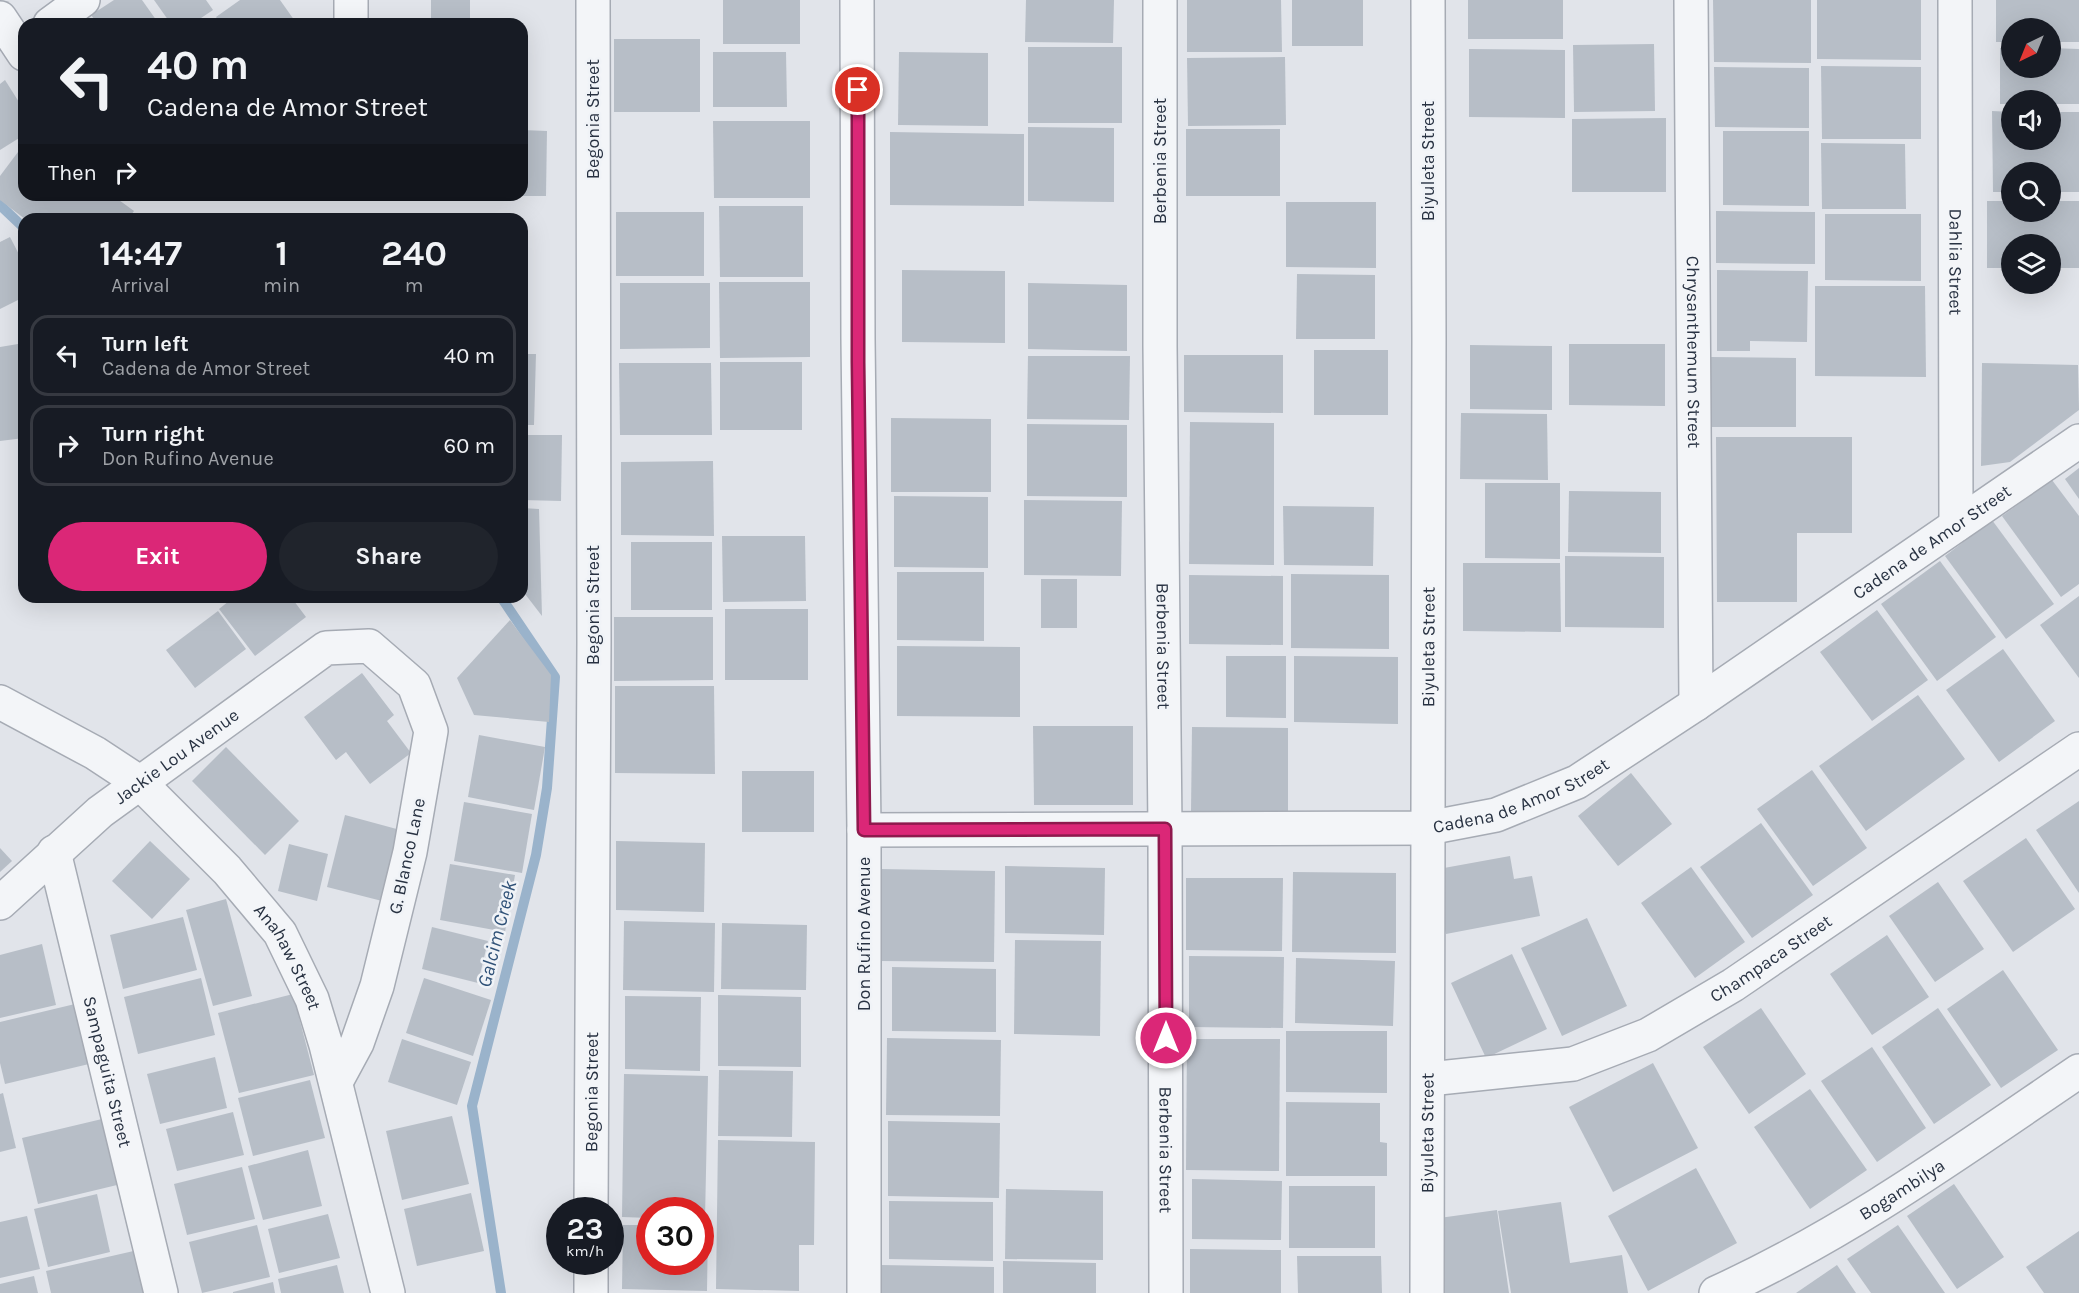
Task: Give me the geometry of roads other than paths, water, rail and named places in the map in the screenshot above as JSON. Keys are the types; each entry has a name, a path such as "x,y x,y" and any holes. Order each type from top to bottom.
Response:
{"street":[{"path":"58,18 83,0"},
{"path":"351,0 351,18"},
{"name":"Begonia Street","path":"591,1197 594,642 593,0"},
{"name":"Don Rufino Avenue","path":"857,0 858,363 864,830 864,1293"},
{"name":"Berbenia Street","path":"1160,0 1166,1293"},
{"name":"Biyuleta Street","path":"1427,1293 1429,1079 1428,0"},
{"name":"Chrysanthemum Street","path":"1691,0 1696,704"},
{"name":"Dahlia Street","path":"1955,0 1956,525"},
{"path":"0,18 17,51"},
{"name":"Cadena de Amor Street","path":"864,830 1428,828 1496,815 1577,782 1696,704 2079,441"},
{"name":"Jackie Lou Avenue","path":"0,903 100,812 326,648 369,646"},
{"name":"G. Blanco Lane","path":"337,1080 357,1043 377,986 410,852 431,731 414,685 369,646"},
{"name":"Anahaw Street","path":"0,702 95,753 139,782 227,870 279,933 312,999 337,1080 388,1293"},
{"name":"Champaca Street","path":"1429,1079 1573,1064 1648,1035 1733,985 2079,749"},
{"name":"Sampaguita Street","path":"54,852 160,1293"},
{"name":"Bogambilya","path":"1716,1293 1760,1273 1883,1204 2079,1071"},
{"path":"591,1275 591,1293"}],"waterway":[{"name":"Galcim Creek","path":"0,205 18,222"},
{"name":"Galcim Creek","path":"501,1293 472,1106 536,855 547,788 555,677 505,603"}]}
